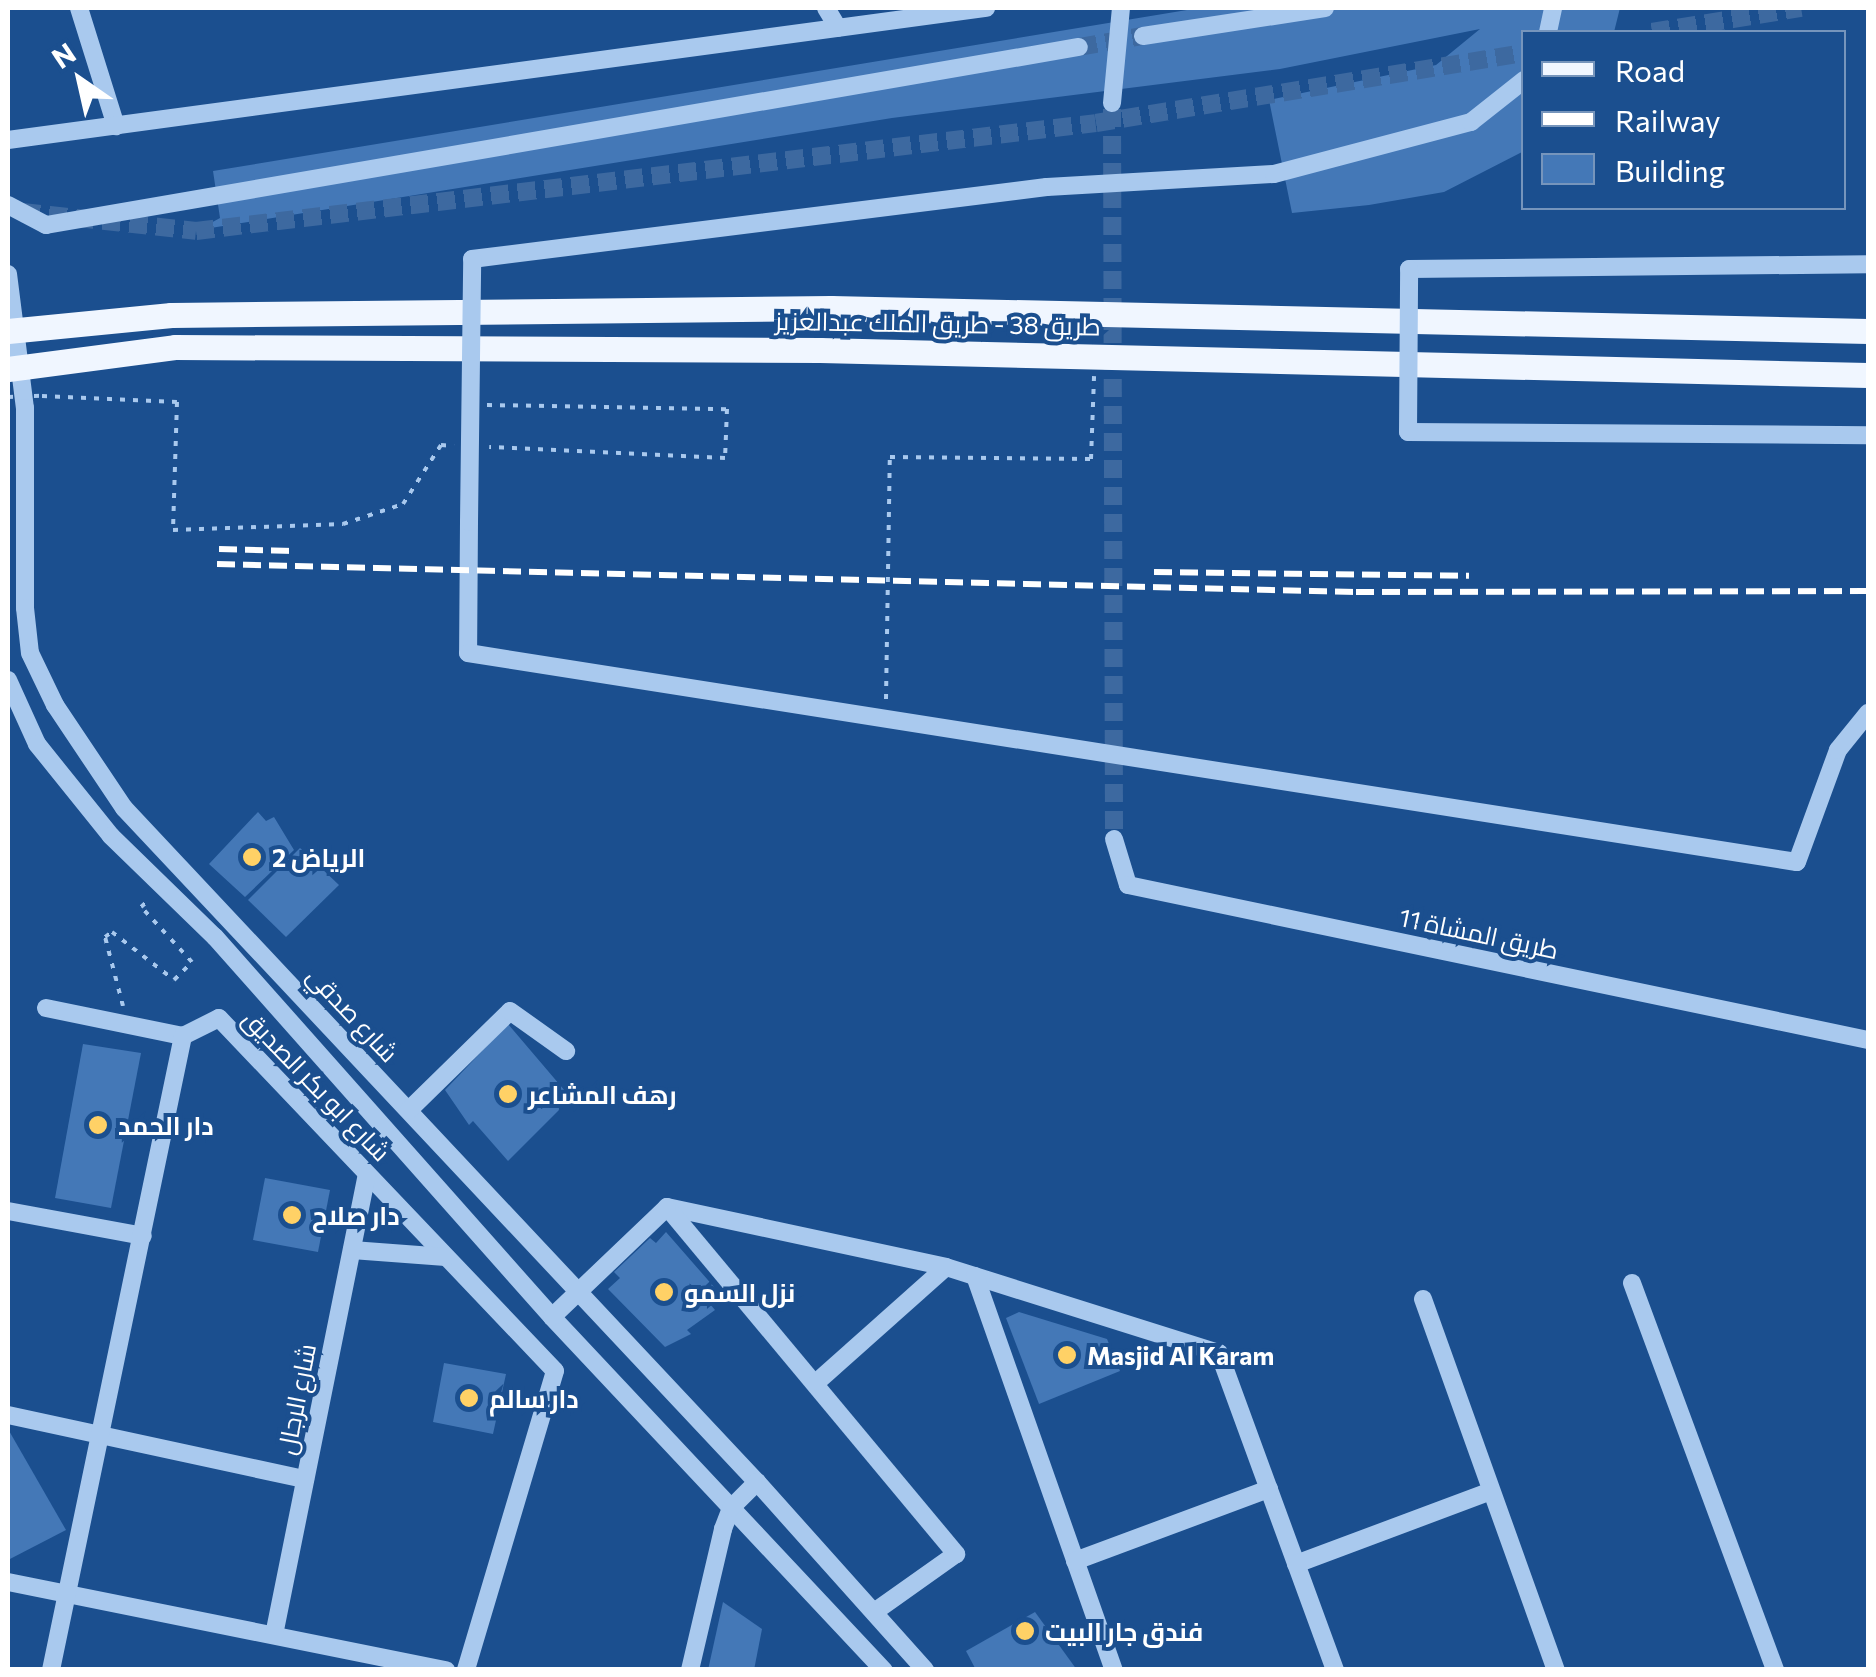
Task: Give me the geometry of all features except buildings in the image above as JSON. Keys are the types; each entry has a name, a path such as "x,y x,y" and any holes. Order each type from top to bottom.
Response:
{"main road":[{"name":"طريق 38 - طريق الملك عبدالعزيز","path":"8,331 171,315 832,308 1868,332"},
{"name":"طريق 38 - طريق الملك عبدالعزيز","path":"8,370 174,347 1094,356 1868,375"}],"street":[{"path":"79,8 116,126"},
{"path":"826,8 838,28"},
{"path":"8,140 986,8"},
{"path":"1112,103 1121,8"},
{"path":"1142,36 1325,8"},
{"path":"8,205 46,224 1079,46"},
{"path":"1521,82 1471,122 1274,174 1047,187 472,258 468,654 1797,862 1838,750 1868,712"},
{"path":"1868,264 1408,269 1408,432 1868,435"},
{"name":"شارع صدقي","path":"8,274 25,408 30,652 55,705 124,808 758,1482 925,1670"},
{"name":"شارع صدقي","path":"8,680 37,744 162,889 215,937 552,1316 884,1670"},
{"name":"طريق المشاة 11","path":"1114,838 1128,886 1868,1040"},
{"path":"162,889 182,870"},
{"path":"46,1008 183,1036 96,1434 51,1670"},
{"path":"408,1110 510,1011 566,1051"},
{"name":"شارع ابو بكر الصديق","path":"183,1036 218,1018 555,1370 466,1670"},
{"name":"شارع الرجال","path":"274,1635 367,1174"},
{"path":"552,1316 667,1207"},
{"path":"667,1207 946,1267 1219,1353 1336,1670"},
{"path":"667,1207 818,1382 956,1554 874,1612"},
{"path":"8,1211 142,1236"},
{"path":"352,1250 446,1257"},
{"path":"818,1382 946,1267"},
{"path":"974,1276 1114,1670"},
{"path":"1632,1283 1775,1670"},
{"path":"1423,1299 1556,1670"},
{"path":"8,1415 305,1479"},
{"path":"690,1670 731,1508 758,1482"},
{"path":"1075,1561 1269,1489"},
{"path":"1296,1564 1491,1491"},
{"path":"8,1582 274,1635 351,1660 446,1670"}],"path":[{"path":"886,719 890,457 1091,459 1094,356"},
{"path":"8,397 177,402 172,530 343,524 403,504 441,445 460,446"},
{"path":"470,404 727,410 725,458 479,447"},
{"path":"128,1025 105,937 112,932 174,980 192,962 141,907 162,889"}],"tunnel":[{"path":"1664,30 1801,8"},
{"path":"1079,47 1143,36"},
{"path":"22,212 196,231 1096,123 1521,53"},
{"path":"1112,109 1114,839"}],"railway":[{"path":"219,549 294,551"},
{"path":"217,564 1356,592 1868,591"},
{"path":"1154,572 1469,576"}],"place":[{"name":"الرياض 2","path":"252,857"},
{"name":"رهف المشاعر","path":"508,1094"},
{"name":"دار الحمد","path":"98,1125"},
{"name":"دار صلاح","path":"292,1215"},
{"name":"نزل السمو","path":"664,1292"},
{"name":"Masjid Al Karam","path":"1067,1355"},
{"name":"دار سالم","path":"469,1398"},
{"name":"فندق جار البيت","path":"1025,1631"}]}
